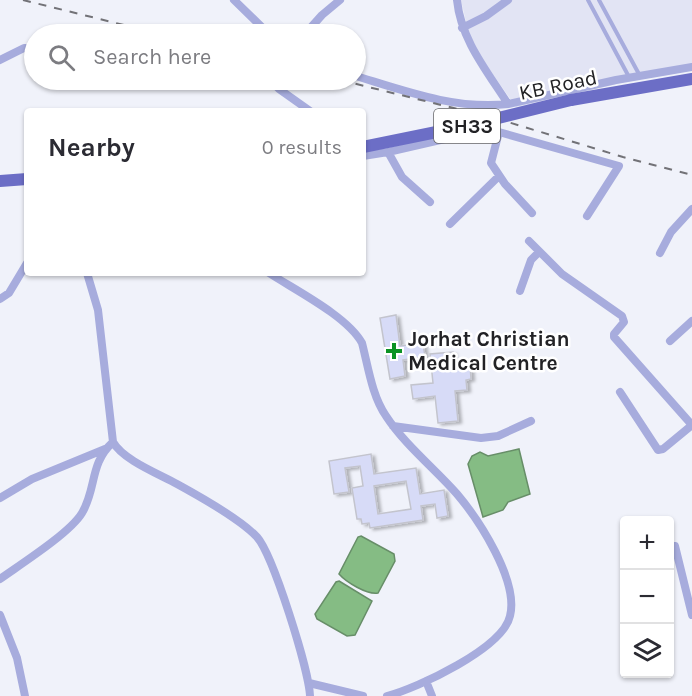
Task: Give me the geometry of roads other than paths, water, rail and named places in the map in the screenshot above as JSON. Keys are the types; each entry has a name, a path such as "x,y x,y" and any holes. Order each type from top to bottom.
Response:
{"main road":[{"name":"KB Road","path":"366,146 466,126 571,100 692,80"},
{"path":"0,181 24,179"}],"street":[{"path":"234,0 259,24"},
{"path":"314,24 340,0"},
{"path":"457,0 462,28 508,104"},
{"path":"462,28 486,16 508,0"},
{"path":"0,60 24,49"},
{"path":"366,79 414,93 476,106 508,104 692,67"},
{"path":"280,90 306,108"},
{"path":"366,156 475,132 499,132 620,166 587,216"},
{"path":"499,132 498,143 491,160 499,176 532,213"},
{"path":"388,152 402,177 430,202"},
{"path":"450,224 499,176"},
{"path":"660,253 671,232 692,209"},
{"path":"529,241 562,274 620,313 624,321 614,337 692,425 663,449 658,450 620,393"},
{"path":"520,291 531,260 539,252"},
{"path":"0,299 9,293 24,267"},
{"path":"88,276 98,310 113,442 124,455 197,496 257,537 270,560 309,683 310,696"},
{"path":"274,276 338,318 356,334 362,343 383,411 393,426 457,495 478,522 498,557 510,597 510,618 506,628 492,642 458,665 426,681 387,696"},
{"path":"670,341 692,321"},
{"path":"393,426 481,438 498,436 531,421"},
{"path":"0,579 78,519 87,502 98,461 113,442"},
{"path":"0,498 32,479 106,449"},
{"path":"675,546 692,615"},
{"path":"0,615 17,658 25,696"},
{"path":"426,681 432,696"},
{"path":"309,683 363,696"}],"lane":[{"path":"588,0 630,78"},
{"path":"599,0 640,76"},
{"path":"617,53 625,48"}],"railway":[{"path":"23,0 120,24"},
{"path":"366,86 498,119 623,157 692,175"}],"place":[{"name":"Jorhat Christian Medical Centre","path":"394,351"}]}
